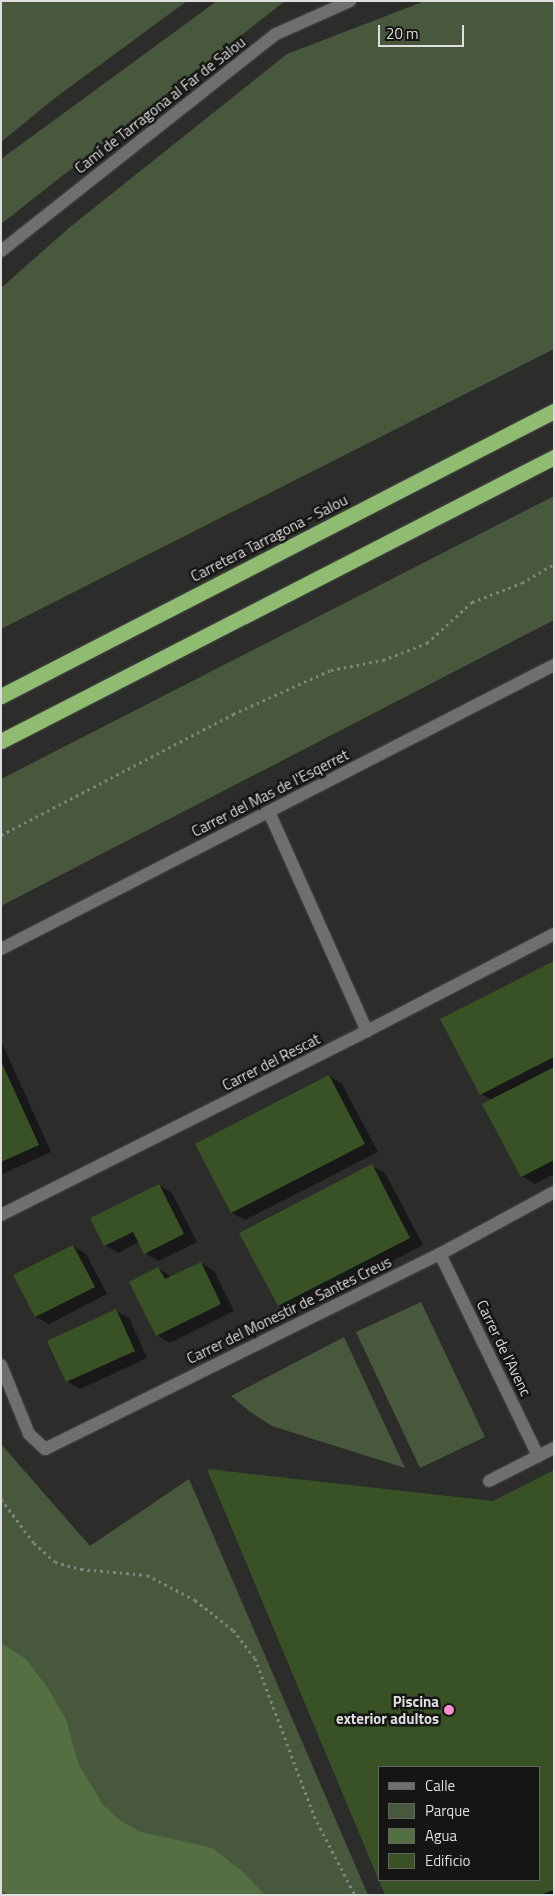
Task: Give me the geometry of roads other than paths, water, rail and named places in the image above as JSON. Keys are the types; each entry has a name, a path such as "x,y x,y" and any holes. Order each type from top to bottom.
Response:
{"highway":[{"name":"Carretera Tarragona - Salou","path":"1,696 554,412"},
{"path":"1,741 554,457"}],"street":[{"name":"Camí de Tarragona al Far de Salou","path":"1,251 276,34 350,1"},
{"name":"Carrer del Mas de l'Esqerret","path":"1,949 554,665"},
{"path":"269,812 367,1031"},
{"name":"Carrer del Rescat","path":"1,1215 367,1031 554,934"},
{"name":"Carrer del Monestir de Santes Creus","path":"1,1365 29,1434 45,1449 440,1254 554,1192"},
{"name":"Carrer de l'Avenc","path":"440,1254 538,1456"},
{"path":"489,1481 554,1448"}],"water":[{"path":"1,1643 26,1659 47,1687 66,1719 78,1763 103,1805 121,1821 141,1832 212,1848 243,1872 265,1895 9,1895 1,1890"}],"place":[{"name":"Piscina exterior adultos","path":"449,1710"}]}
